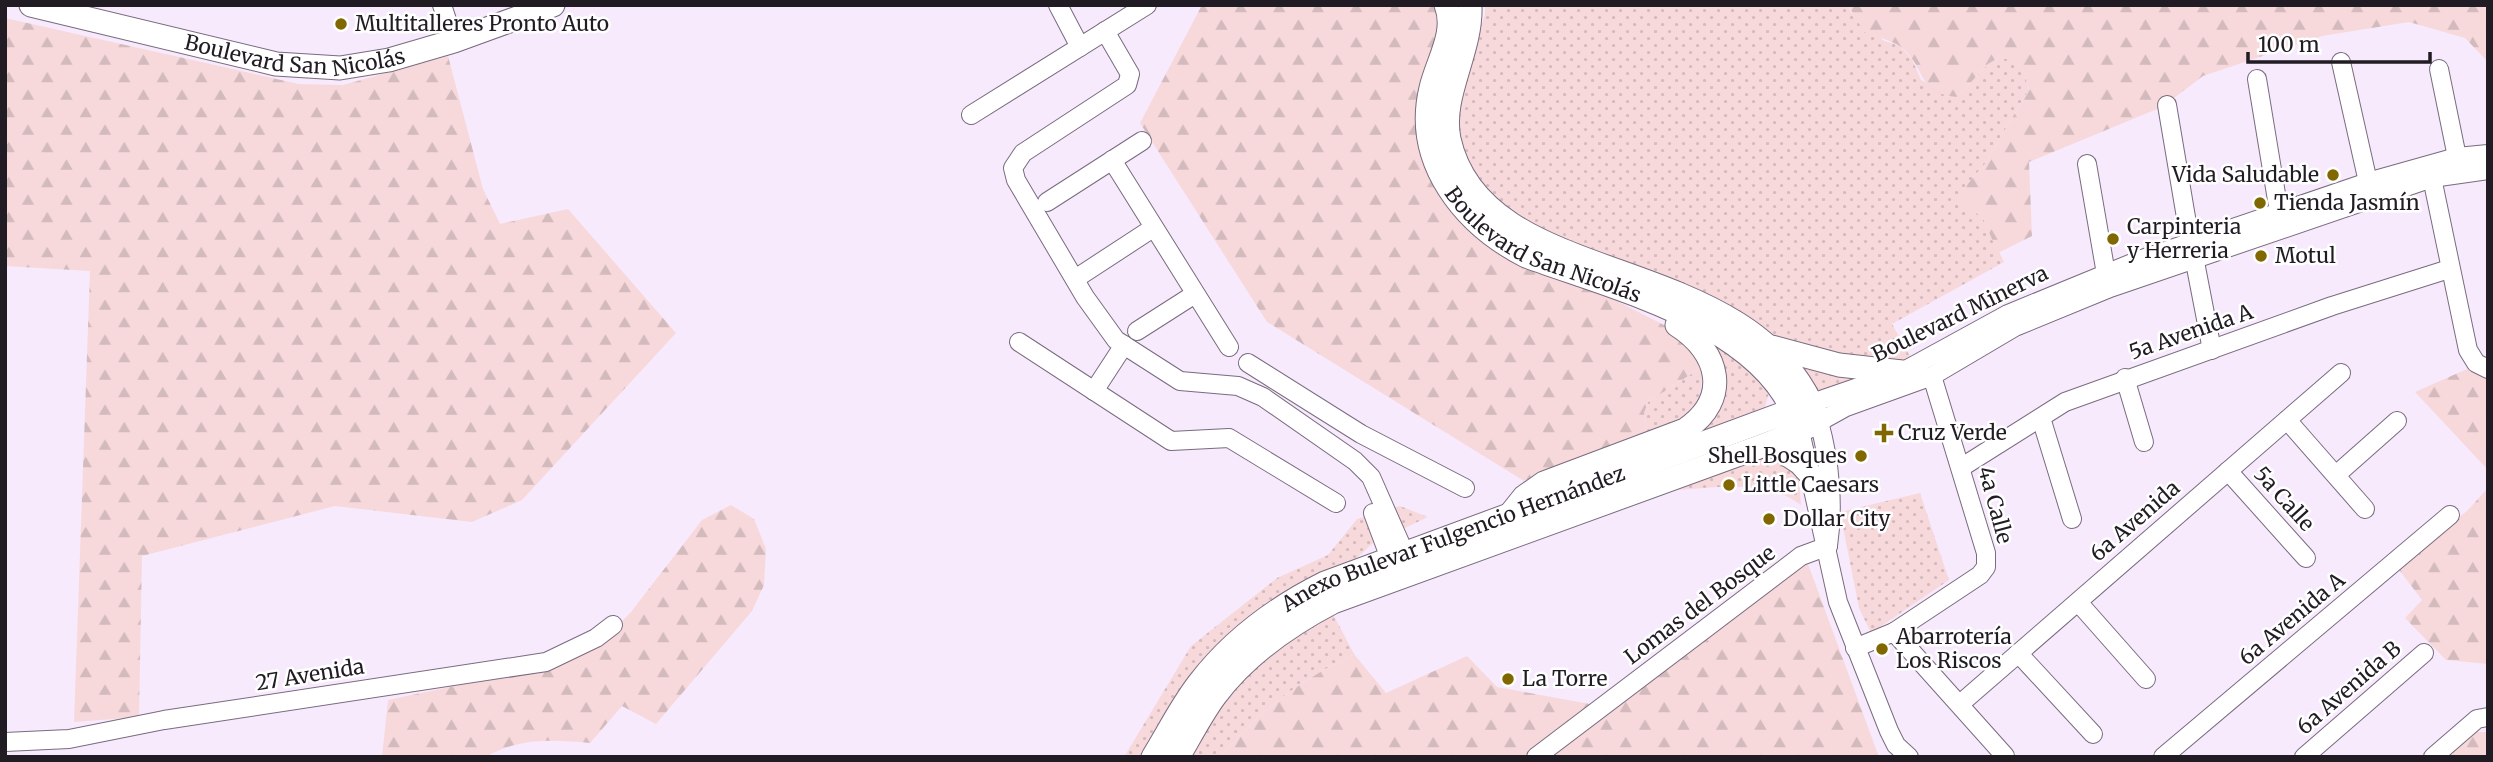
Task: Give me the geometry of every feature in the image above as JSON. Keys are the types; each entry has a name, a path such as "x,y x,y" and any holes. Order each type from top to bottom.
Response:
{"main road":[{"name":"Boulevard San Nicolás","path":"31,5 276,64 340,68 454,41 553,5"},
{"name":"Boulevard San Nicolás","path":"1446,5 1449,34 1431,88 1426,121 1428,145 1439,172 1465,212 1504,245 1686,316 1735,346 1764,368 1806,417"},
{"name":"Boulevard San Nicolás","path":"1470,5 1471,30 1447,110 1448,129 1458,164 1485,206 1530,236 1707,305 1739,324 1794,373 1806,417"},
{"path":"1510,515 1524,497 1544,483 1685,430 1696,423 1712,401 1715,374 1712,361 1697,339 1664,317 1626,302 1597,283"},
{"path":"1765,345 1839,365 1902,372"},
{"name":"Anexo Bulevar Fulgencio Hernández","path":"1153,757 1199,683 1245,634 1287,602 1325,583 1401,566 1770,443 1806,417"},
{"name":"Anexo Bulevar Fulgencio Hernández","path":"1178,757 1215,696 1259,650 1299,620 1401,566 1510,515 1806,417"},
{"path":"1770,443 1789,455 1812,476"}],"street":[{"path":"442,5 454,41"},
{"path":"1058,5 1080,47"},
{"path":"971,115 1147,5"},
{"path":"1105,32 1130,74 1127,85 1023,153 1013,168 1016,180 1109,332 1124,345 1180,381 1238,386 1273,404 1371,477 1401,566"},
{"path":"2341,62 2368,182"},
{"path":"2439,69 2457,157"},
{"path":"2257,79 2279,212"},
{"path":"2167,105 2212,350"},
{"path":"1047,202 1142,141"},
{"name":"Boulevard Minerva","path":"1806,417 1846,407 1932,376 2025,323 2279,212 2368,182 2457,157 2488,155"},
{"path":"1112,160 1229,347"},
{"path":"2087,164 2106,274"},
{"name":"Boulevard Minerva","path":"1806,417 1902,372 2008,314 2106,274 2431,178 2488,170"},
{"path":"2431,178 2449,269 2471,357 2488,369"},
{"path":"1074,278 1153,228"},
{"name":"5a Avenida A","path":"1962,467 2065,402 2332,306 2449,269"},
{"path":"1137,331 1195,294"},
{"path":"1019,342 1171,441 1229,438 1336,503"},
{"path":"1094,391 1124,345"},
{"path":"1248,363 1361,434 1465,488"},
{"name":"6a Avenida","path":"1960,704 2341,373"},
{"name":"4a Calle","path":"1894,632 1980,575 1986,567 1986,552 1962,467 1932,376"},
{"path":"2124,379 2144,442"},
{"path":"1273,404 1285,388"},
{"path":"1806,417 1819,523 1828,547 1838,602 1896,745 1909,757"},
{"path":"1806,417 1829,480 1831,523 1828,547"},
{"path":"2041,418 2072,519"},
{"path":"2287,420 2365,509"},
{"path":"2336,475 2397,421"},
{"name":"5a Calle","path":"2228,471 2306,558"},
{"name":"6a Avenida A","path":"2163,757 2450,515"},
{"name":"Lomas del Bosque","path":"1536,757 1801,556 1828,547"},
{"path":"2078,602 2146,679"},
{"name":"27 Avenida","path":"5,743 69,739 164,720 546,662 596,638 613,625"},
{"path":"1855,648 1894,632 2005,756"},
{"path":"2018,653 2093,734"},
{"name":"6a Avenida B","path":"2304,757 2424,653"},
{"path":"1877,702 1892,757"},
{"path":"2433,757 2477,719 2488,717"}],"green space":[{"path":"1202,5 1437,5 1441,27 1418,93 1417,129 1424,161 1463,221 1494,251 1523,266 1605,295 1689,341 1702,367 1648,402 1644,413 1648,435 1524,481 1267,322 1140,123"},
{"path":"1485,5 1848,5 1851,12 1884,41 1899,45 1912,59 1921,80 1957,97 1988,64 2000,57 2021,63 2029,89 1985,164 1963,189 1983,218 2004,262 1892,324 1911,358 1899,362 1849,359 1773,339 1738,312 1694,288 1546,236 1486,199 1461,152 1454,107 1485,14"},
{"path":"1848,5 2488,5 2488,62 2465,38 2409,22 2322,36 2203,76 2162,107 2029,162 2032,236 1998,253 1983,218 1959,201 1963,189 1985,164 2029,89 2021,64 2000,57 1988,64 1957,97 1944,95 1928,85 1915,63 1901,47 1864,32"},
{"path":"5,18 299,84 343,85 448,56 483,189 500,224 568,209 676,333 522,500 472,522 335,506 142,556 139,717 74,722 90,271 5,266"},
{"path":"1698,335 1725,347 1770,390 1764,410 1537,490 1684,434 1714,401"},
{"path":"1788,357 1878,373 1818,393"},
{"path":"1702,367 1702,383 1696,405 1683,418 1648,435 1644,413 1648,402"},
{"path":"2467,369 2488,378 2488,470 2415,392"},
{"path":"1768,454 1798,470 1801,505 1788,497 1758,488 1678,490"},
{"path":"2488,488 2488,664 2446,660 2405,618 2422,600 2397,567 2467,511"},
{"path":"1920,493 1949,580 1871,633 1859,608 1840,512"},
{"path":"731,505 754,519 766,549 764,585 752,611 656,724 622,706 590,743 537,741 511,746 486,757 382,757 388,700 558,664 604,640 631,612 702,520"},
{"path":"1400,506 1428,517 1373,543 1144,757 1124,757 1191,646 1277,578 1328,555 1357,519"},
{"path":"1804,553 1879,757 1221,757 1250,725 1282,698 1354,654 1386,693 1467,656 1497,687 1601,706"},
{"path":"1333,614 1354,654 1282,698 1250,725 1221,757 1187,757 1233,683 1278,643"},
{"path":"2473,732 2488,732 2488,757 2445,757"}],"place":[{"name":"Multitalleres Pronto Auto","path":"341,24"},
{"name":"Vida Saludable","path":"2333,175"},
{"name":"Tienda Jasmín","path":"2260,203"},
{"name":"Carpinteria y Herreria","path":"2113,239"},
{"name":"Motul","path":"2261,256"},
{"name":"Cruz Verde","path":"1884,433"},
{"name":"Shell Bosques","path":"1861,456"},
{"name":"Little Caesars","path":"1729,485"},
{"name":"Dollar City","path":"1769,519"},
{"name":"Abarrotería Los Riscos","path":"1882,649"},
{"name":"La Torre","path":"1508,679"}]}
